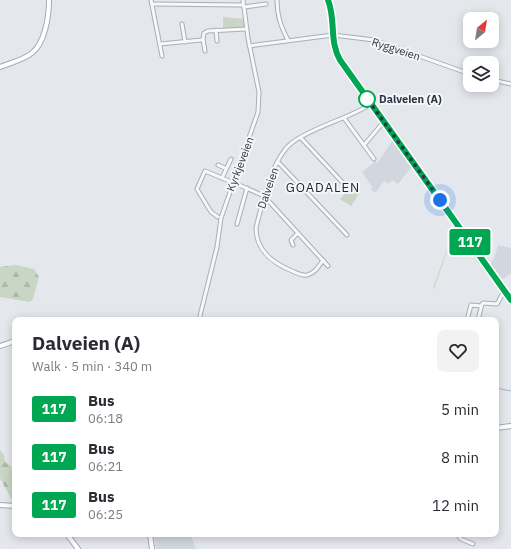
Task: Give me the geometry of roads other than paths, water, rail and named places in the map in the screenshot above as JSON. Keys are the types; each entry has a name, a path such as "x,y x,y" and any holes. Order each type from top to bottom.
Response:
{"main road":[{"path":"0,67 28,56 36,49 46,26 49,0"},
{"path":"328,0 332,16 333,35 337,56 511,300"},
{"path":"0,346 12,342"},
{"path":"499,428 511,426"},
{"path":"0,505 12,506"},
{"path":"69,537 78,549"},
{"path":"150,537 152,549"}],"street":[{"name":"Kyrkjeveien","path":"200,317 217,247 221,218 258,112 259,92 246,29 243,0"},
{"path":"277,0 277,12 280,23 288,40"},
{"path":"162,56 152,2 196,2 244,6 266,4"},
{"path":"182,24 185,42"},
{"path":"205,51 203,39 206,32 216,30 246,29"},
{"path":"216,30 217,41"},
{"name":"Ryggveien","path":"249,46 333,35 381,42 463,71"},
{"path":"160,44 203,39"},
{"path":"499,81 511,84"},
{"name":"Dalveien","path":"323,260 312,273 302,275 279,265 267,256 259,245 256,234 256,228 264,196 278,162 288,146 301,138 371,104"},
{"path":"344,118 374,159"},
{"path":"364,146 381,125"},
{"path":"301,138 343,183"},
{"path":"222,178 225,168 228,167 231,160"},
{"path":"278,162 346,235"},
{"path":"218,165 225,168"},
{"path":"218,217 211,212 198,189 205,171 264,196 328,266"},
{"path":"237,224 247,188"},
{"path":"292,245 291,240 298,233"},
{"path":"479,317 483,303 497,304 505,291"},
{"path":"468,317 472,304 481,306"},
{"path":"459,537 460,539 473,544"}],"waterway":[{"path":"499,389 511,391"}],"place":[{"name":"Dalveien (A)","path":"367,99"}],"district":[{"name":"GOADALEN","path":"323,187"}]}
